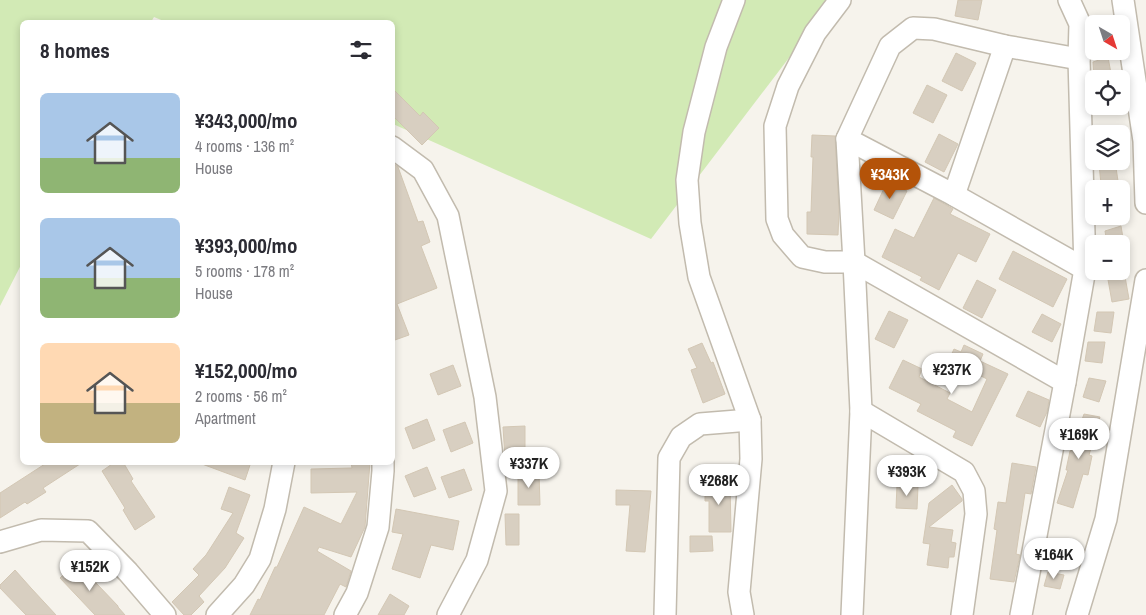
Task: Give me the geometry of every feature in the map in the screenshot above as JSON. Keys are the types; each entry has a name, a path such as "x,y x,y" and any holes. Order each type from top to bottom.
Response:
{"street":[{"path":"734,0 714,56 694,132 687,180 690,223 698,277 750,420 751,459 740,592 743,615"},
{"path":"840,0 816,33 788,86 775,126 778,219 783,236 802,257 825,262 854,262 1065,382"},
{"path":"1021,615 1085,268 1079,59 1080,24 1070,0"},
{"path":"1123,0 1144,141 1146,203"},
{"path":"852,615 862,411 847,139 890,46 913,28 934,29 1005,46 1079,59"},
{"path":"954,195 1005,46"},
{"path":"847,139 954,195 1085,268"},
{"path":"395,149 423,170 448,216 485,397 496,491 477,560 448,615"},
{"path":"1076,615 1106,519 1146,280"},
{"path":"862,411 964,472 974,491 976,514 962,615"},
{"path":"665,615 669,458 681,437 700,424 750,420"},
{"path":"217,615 244,585 260,559 276,509 283,465"},
{"path":"346,615 357,593 378,527 383,465"},
{"path":"0,542 41,530 88,530 165,615"}],"green space":[{"path":"0,0 833,0 651,239 395,125 395,20 161,20 154,17 152,20 20,20 20,267 0,306"}],"building":[{"path":"958,0 982,0 978,20 955,16"},
{"path":"956,53 976,63 962,91 942,81"},
{"path":"1109,60 1110,70 1093,70 1093,62"},
{"path":"927,85 947,95 933,123 913,113"},
{"path":"395,91 420,116 423,112 439,128 422,145 395,118"},
{"path":"939,134 958,144 944,172 925,162"},
{"path":"812,135 835,136 839,212 838,235 807,234 807,212 811,212"},
{"path":"395,165 398,167 418,222 423,221 430,242 421,246 437,288 397,304 409,335 395,340"},
{"path":"1100,170 1116,170 1118,180 1101,180"},
{"path":"887,182 907,191 893,219 874,210"},
{"path":"934,198 953,209 950,214 990,234 976,262 958,253 939,290 920,280 922,277 882,257 895,229 914,238"},
{"path":"1121,226 1122,235 1106,235 1105,231"},
{"path":"1013,251 1067,279 1053,307 999,279"},
{"path":"977,280 996,290 982,318 963,308"},
{"path":"1108,280 1126,280 1129,299 1112,302"},
{"path":"889,311 908,320 894,348 875,339"},
{"path":"1097,312 1114,312 1111,333 1094,331"},
{"path":"1042,314 1061,324 1052,342 1032,332"},
{"path":"1088,342 1105,342 1102,363 1085,361"},
{"path":"702,343 711,363 713,362 725,394 703,403 691,370 697,368 688,349"},
{"path":"964,345 983,354 980,361 1008,374 972,446 953,437 956,431 917,411 921,404 889,388 903,360 922,369 919,377 950,393 947,399 972,412 987,379 949,360 954,349 961,352"},
{"path":"453,365 461,386 438,395 430,374"},
{"path":"1089,378 1106,381 1099,402 1083,397"},
{"path":"1028,391 1049,400 1047,412 1040,427 1016,416"},
{"path":"1084,414 1100,417 1089,455 1092,456 1088,475 1083,474 1073,508 1057,503 1068,470 1066,470 1070,451"},
{"path":"427,419 435,440 413,449 405,428"},
{"path":"465,422 473,443 451,452 443,430"},
{"path":"525,426 525,457 505,458 503,427"},
{"path":"1012,463 1036,467 1031,494 1025,493 1016,554 1020,555 1014,582 990,579 997,530 994,529 998,502 1006,503"},
{"path":"43,465 78,465 43,488 46,492 27,504 25,502 0,518 0,493"},
{"path":"111,465 125,465 133,479 131,481 155,517 135,530 123,510 125,508 102,471"},
{"path":"205,465 250,465 245,480"},
{"path":"352,465 370,465 365,527 351,557 319,547 317,551 351,571 346,587 340,584 324,615 250,615 258,599 260,600 275,567 277,567 304,507 341,524 357,492 311,493 311,469 352,468"},
{"path":"427,467 436,489 414,497 405,476"},
{"path":"464,469 472,490 449,498 441,477"},
{"path":"539,473 540,505 518,505 518,474"},
{"path":"705,481 730,481 731,532 709,532 709,501 705,501"},
{"path":"897,485 918,486 917,509 896,508"},
{"path":"952,485 962,501 929,527 953,530 951,542 956,543 954,557 949,557 948,568 927,565 930,544 923,543 929,503"},
{"path":"229,487 250,495 236,533 244,538 225,568 199,596 204,602 191,615 184,615 172,602 199,575 193,569 206,555 233,513 221,509"},
{"path":"616,490 651,491 645,552 626,551 630,505 616,505"},
{"path":"396,509 459,521 453,550 431,545 420,578 392,569 403,534 392,532"},
{"path":"505,514 519,514 519,545 506,545"},
{"path":"690,536 712,536 713,551 690,552"},
{"path":"76,562 125,615 95,615 60,578"},
{"path":"15,570 56,615 26,615 0,588 0,585"},
{"path":"1048,572 1064,575 1060,589 1044,586"},
{"path":"390,594 409,606 404,615 378,615"}]}
